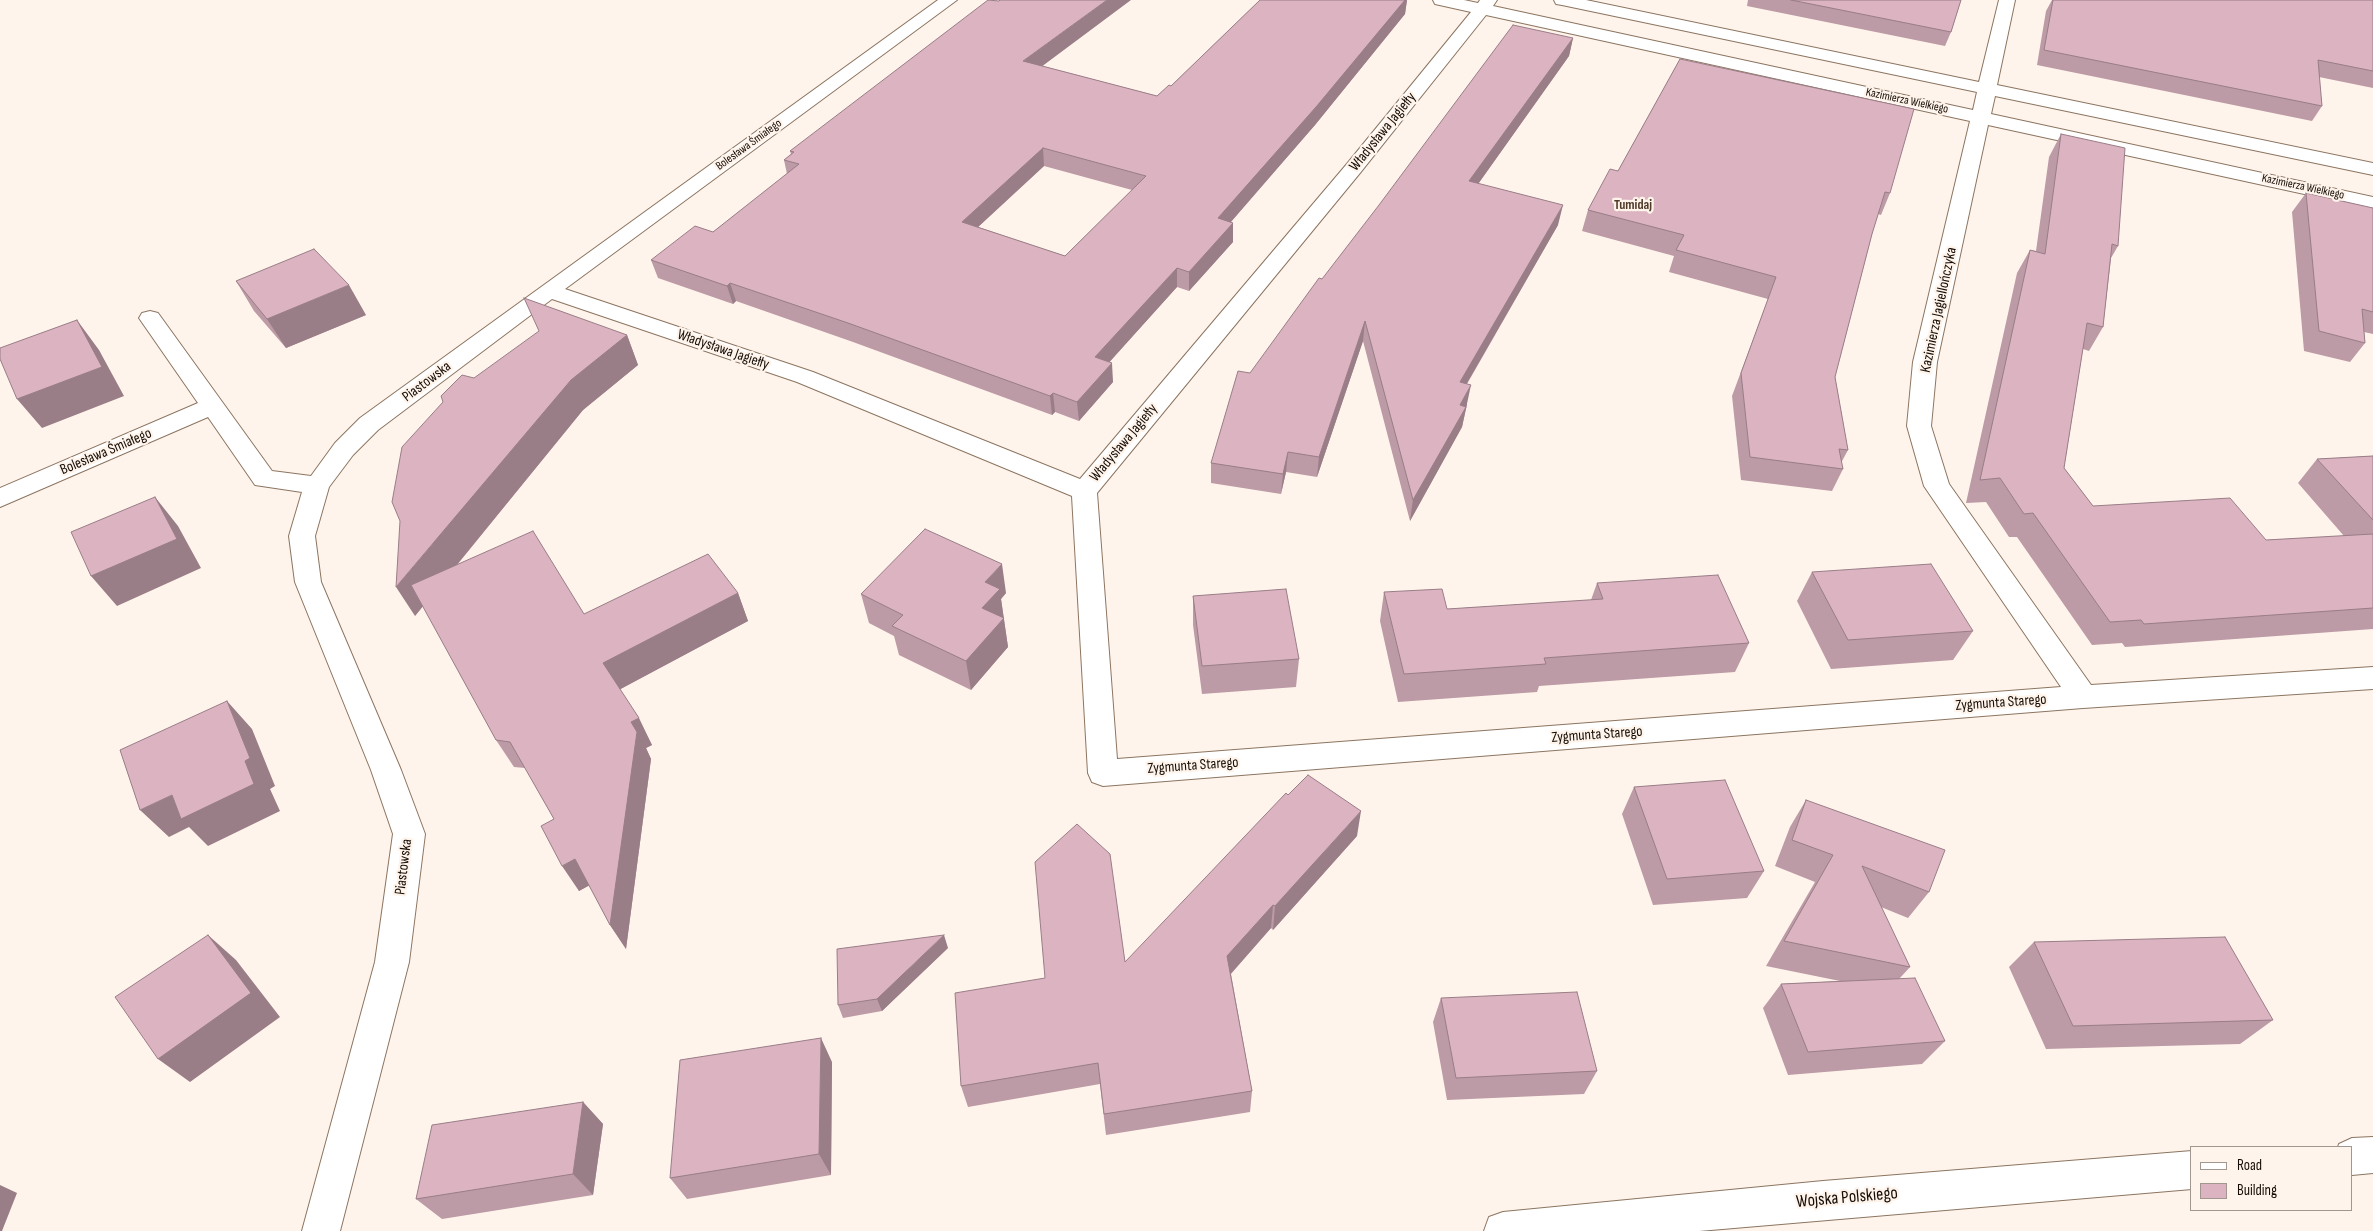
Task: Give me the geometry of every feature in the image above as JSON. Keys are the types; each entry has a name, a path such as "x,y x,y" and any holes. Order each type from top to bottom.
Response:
{"street":[{"name":"Bolesława Śmiałego","path":"549,291 949,0"},
{"name":"Kazimierza Wielkiego","path":"1441,0 1486,5 1980,117 2373,202"},
{"name":"Kazimierza Wielkiego","path":"1562,0 2373,169"},
{"name":"Kazimierza Jagiellończyka","path":"2007,0 1925,362 1919,426 1937,486 2083,697"},
{"name":"Władysława Jagiełły","path":"549,291 804,377 1084,491 1353,169 1486,5"},
{"name":"Piastowska","path":"321,1231 392,962 409,834 386,770 308,582 302,536 317,485 344,449 369,424 549,291"},
{"path":"150,318 264,479 317,485"},
{"name":"Bolesława Śmiałego","path":"0,498 212,406"},
{"name":"Zygmunta Starego","path":"1084,491 1103,773 2083,697 2373,678"},
{"path":"2353,1157 2373,1155"},
{"name":"Wojska Polskiego","path":"1504,1231 1823,1200 2190,1170"}],"building":[{"path":"988,0 1107,0 1023,61 1157,96 1169,85 1171,86 1260,0 1405,0 1316,107 1218,218 1233,223 1189,272 1177,268 1095,357 1112,363 1077,402 1053,393 1050,396 848,323 730,283 727,286 651,260 695,226 713,232 799,164 784,160 794,152 790,151","holes":["1043,148 1146,176 1065,256 962,222"]},
{"path":"1791,0 1961,0 1951,32"},
{"path":"2053,0 2373,0 2373,71 2318,60 2322,106 2044,50"},
{"path":"1513,25 1573,38 1469,181 1563,205 1460,382 1471,385 1460,405 1466,407 1413,500 1365,321 1319,457 1288,452 1283,474 1211,463 1238,371 1250,373 1319,278 1322,279 1379,205"},
{"path":"1680,59 1914,109 1890,193 1885,192 1872,234 1835,377 1848,450 1839,449 1843,469 1750,457 1741,373 1776,277 1676,250 1684,235 1588,210 1610,169 1618,171"},
{"path":"2061,134 2125,148 2118,246 2112,244 2103,327 2087,323 2064,468 2093,506 2230,498 2266,540 2373,534 2373,608 2144,624 2141,620 2110,622 2033,513 2024,514 2000,478 1980,480 2030,250 2045,254"},
{"path":"2306,193 2373,208 2373,312 2362,309 2365,343 2319,331"},
{"path":"314,249 349,285 267,319 236,281"},
{"path":"524,298 627,335 571,380 396,587 400,521 392,502 402,447 443,402 441,396 462,375 474,378 539,331"},
{"path":"77,320 102,367 17,399 0,359 0,348"},
{"path":"2373,456 2373,520 2317,459"},
{"path":"155,497 177,539 91,576 71,532"},
{"path":"925,529 1002,564 985,582 1000,589 982,608 1004,618 966,661 892,626 903,615 861,594"},
{"path":"533,531 584,614 708,554 738,593 603,663 639,718 631,722 637,732 610,925 575,859 562,866 541,826 554,819 510,742 496,740 411,585"},
{"path":"1931,564 1973,631 1848,640 1812,572"},
{"path":"1718,575 1749,643 1544,658 1546,664 1404,674 1384,592 1442,589 1447,609 1603,599 1597,583"},
{"path":"1286,589 1299,659 1202,666 1193,596"},
{"path":"227,701 250,758 245,761 254,784 181,819 172,795 140,810 120,750"},
{"path":"1308,775 1361,811 1227,956 1252,1091 1104,1114 1098,1063 961,1086 955,993 1045,978 1035,862 1077,824 1110,854 1125,962 1286,793 1288,795"},
{"path":"1725,780 1764,871 1667,879 1634,787"},
{"path":"1806,800 1945,850 1929,892 1862,866 1910,967 1784,941 1833,855 1792,840"},
{"path":"208,935 251,993 158,1059 115,997"},
{"path":"944,935 877,999 838,1005 837,949"},
{"path":"2225,937 2273,1020 2073,1026 2034,942"},
{"path":"1915,978 1945,1041 1808,1052 1781,984"},
{"path":"1577,992 1597,1071 1456,1078 1441,998"},
{"path":"821,1038 819,1154 670,1178 680,1060"},
{"path":"583,1102 573,1174 416,1199 432,1125"}],"district":[{"name":"Tumidaj","path":"1633,205"}]}
